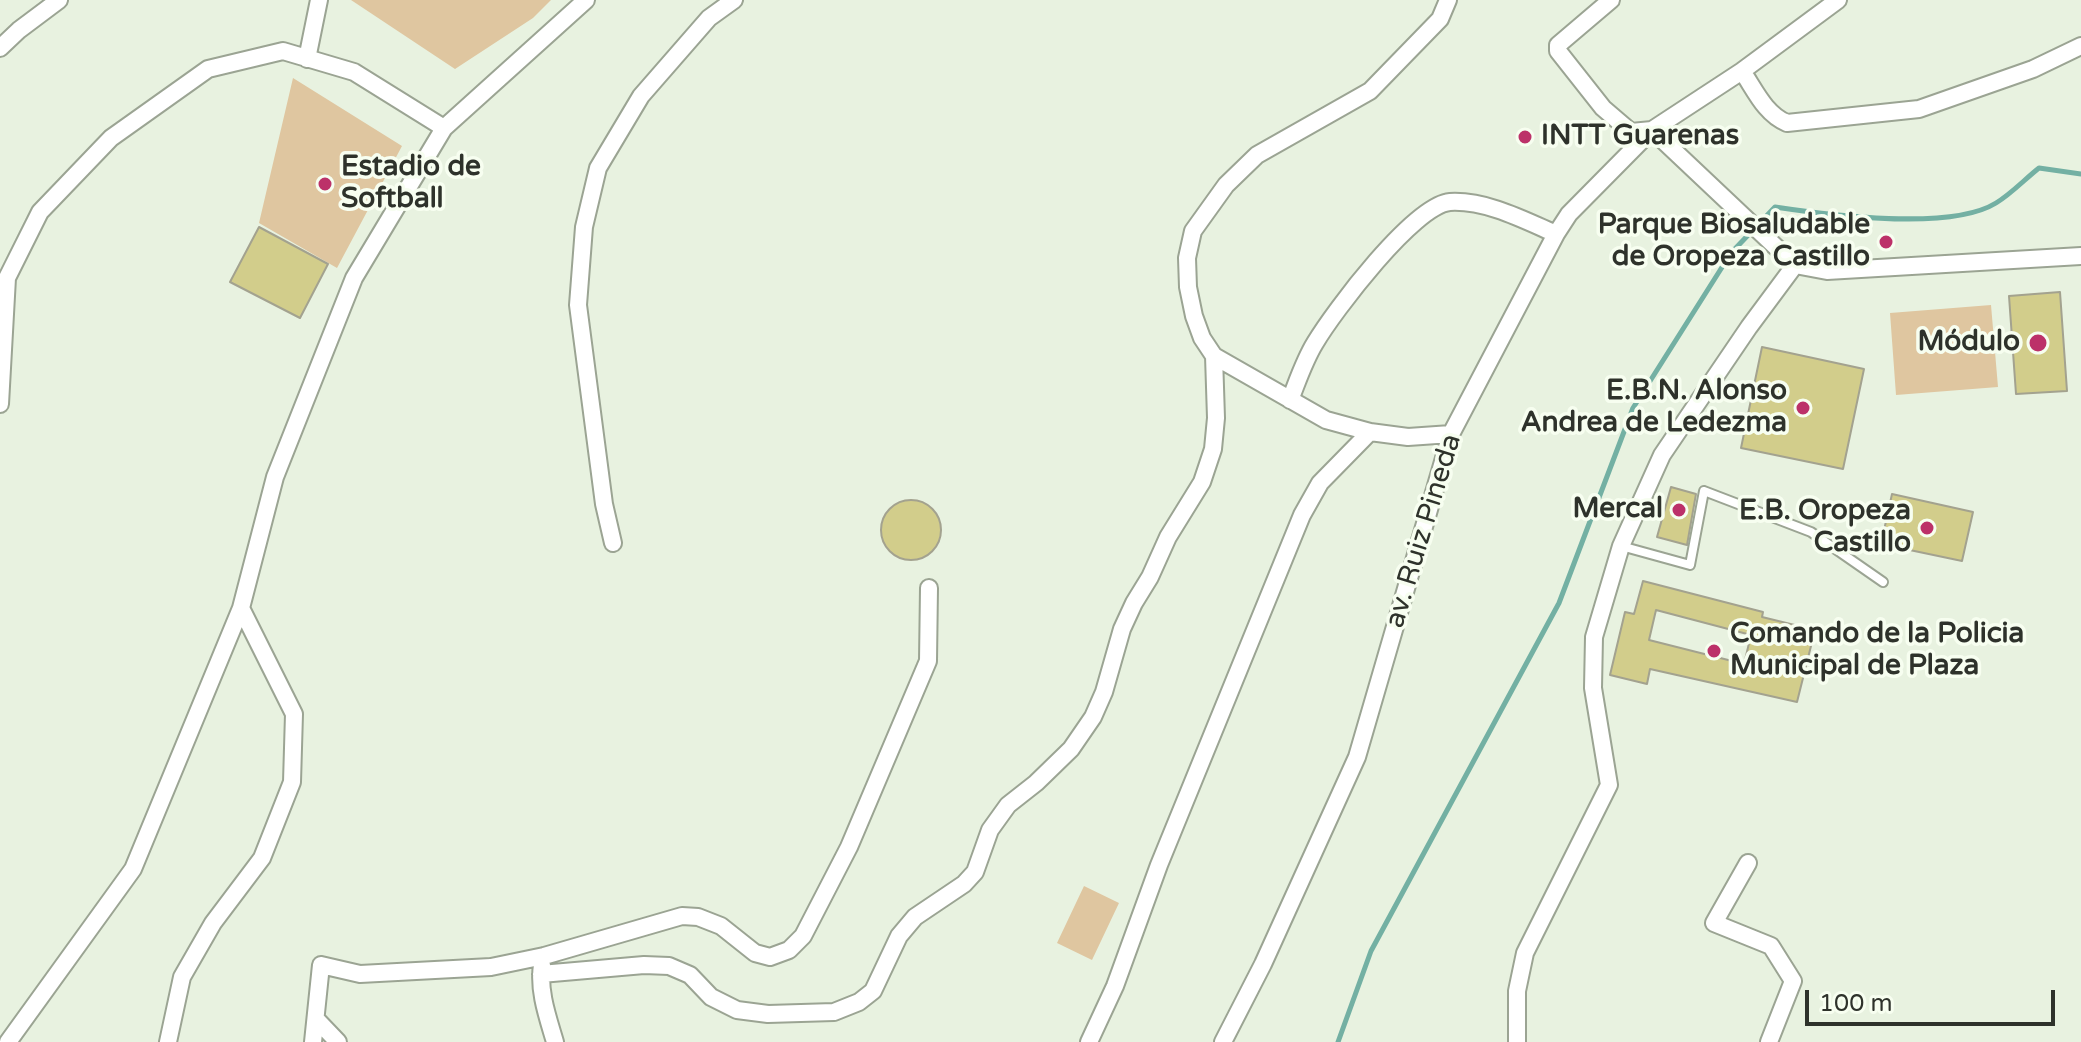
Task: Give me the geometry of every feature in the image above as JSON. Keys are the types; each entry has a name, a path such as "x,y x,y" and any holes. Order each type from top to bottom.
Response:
{"street":[{"path":"0,48 59,0"},
{"path":"307,59 319,0"},
{"path":"8,1042 133,869 241,608 275,477 354,278 444,128 586,0"},
{"path":"613,543 604,504 578,305 584,227 598,168 641,96 709,18 734,0"},
{"path":"1448,0 1440,19 1370,91 1257,155 1226,185 1193,231 1187,258 1188,287 1202,338 1214,356 1326,420 1370,432 1408,437 1451,434"},
{"path":"1611,0 1557,48 1603,108 1627,130 1652,130 1795,265 1827,271 2081,256"},
{"name":"av. Ruiz Pineda","path":"1223,1042 1263,964 1357,757 1451,434 1556,234 1569,214 1652,130 1742,71 1838,0"},
{"path":"1742,71 1768,110 1776,119 1787,123 1919,109 2033,69 2081,46"},
{"path":"0,404 7,278 40,212 111,138 208,69 283,51 354,72 444,128"},
{"path":"1290,400 1305,361 1333,315 1363,277 1430,208 1449,202 1477,205 1511,214 1556,234"},
{"path":"1517,1042 1517,991 1525,953 1609,785 1593,688 1594,637 1621,546 1662,455 1795,265"},
{"path":"541,974 644,965 669,966 690,975 711,997 737,1010 768,1014 834,1012 859,1002 873,991 899,936 915,917 964,884 975,872 990,830 1008,805 1071,749 1093,717 1104,692 1122,629 1134,603 1168,537 1202,482 1213,449 1216,418 1214,356"},
{"path":"1090,1042 1302,515 1320,483 1370,432"},
{"path":"313,1042 321,965 360,974 491,967 544,956 682,916 698,917 721,926 755,953 770,957 789,950 803,936 849,847 861,813 915,695 928,661 929,588"},
{"path":"168,1042 182,977 213,923 262,858 292,782 294,714 241,608"},
{"path":"1748,863 1714,923 1771,946 1793,981 1769,1042"},
{"path":"544,956 541,974 545,1007 555,1042"},
{"path":"316,1019 338,1042"}],"lane":[{"path":"1621,546 1690,565 1704,491 1811,532 1883,582"}],"shaded area":[{"path":"351,0 551,0 533,18 455,69"},
{"name":"Estadio de Softball","path":"293,78 402,146 337,268 259,223"},
{"path":"1991,305 1998,387 1896,395 1890,313"},
{"path":"1084,886 1119,903 1092,960 1057,943"}],"building":[{"path":"259,227 328,264 300,318 230,282"},
{"name":"Módulo","path":"2060,292 2067,391 2016,394 2009,296"},
{"name":"E.B.N. Alonso Andrea de Ledezma","path":"1762,347 1864,369 1843,469 1741,448"},
{"name":"Mercal","path":"1671,487 1696,494 1687,545 1657,537"},
{"name":"E.B. Oropeza Castillo","path":"1892,494 1973,512 1962,561 1881,544"},
{"path":"911,500 932,509 941,530 932,551 911,560 890,551 881,530 890,509"},
{"path":"1643,581 1763,612 1762,617 1815,630 1797,702 1650,669 1647,684 1610,675 1625,612 1634,614","holes":["1656,610 1751,635 1744,664 1649,640"]}],"waterway":[{"path":"1338,1042 1371,951 1559,603 1633,408 1731,253 1775,207 1888,218 1950,217 1976,212 1996,203 2039,168 2081,174"}],"place":[{"name":"INTT Guarenas","path":"1525,137"},
{"name":"Estadio de Softball","path":"325,184"},
{"name":"Parque Biosaludable de Oropeza Castillo","path":"1886,242"},
{"name":"Módulo","path":"2038,343"},
{"name":"E.B.N. Alonso Andrea de Ledezma","path":"1803,408"},
{"name":"Mercal","path":"1679,510"},
{"name":"E.B. Oropeza Castillo","path":"1927,528"},
{"name":"Comando de la Policia Municipal de Plaza","path":"1714,651"}]}
